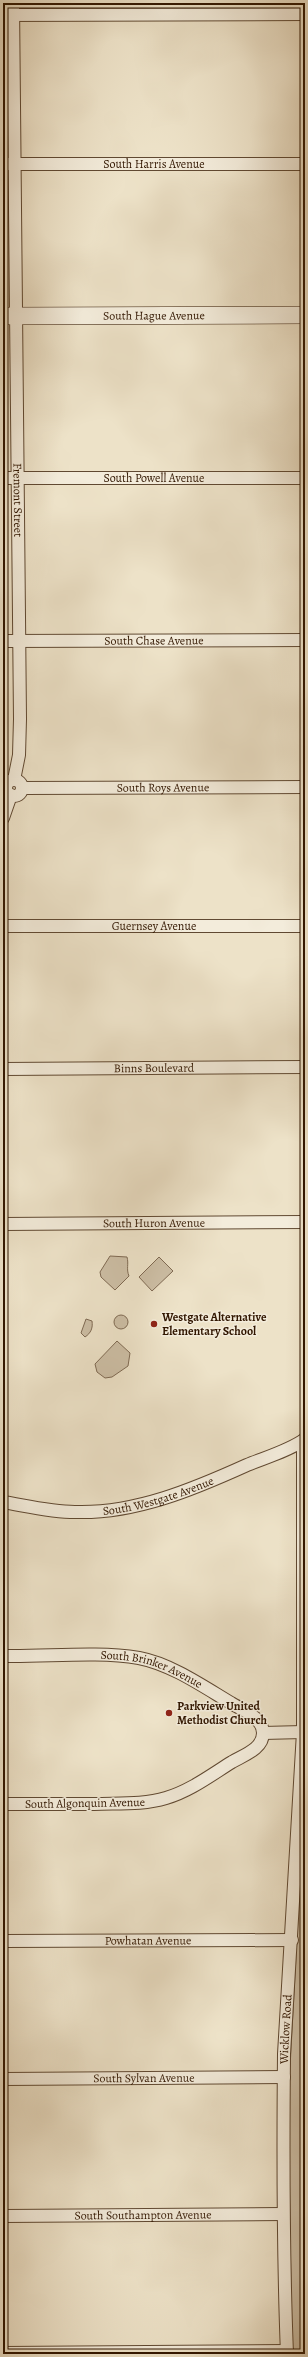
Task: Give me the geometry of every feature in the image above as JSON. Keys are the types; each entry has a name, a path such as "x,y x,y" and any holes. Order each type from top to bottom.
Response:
{"main road":[{"name":"South Hague Avenue","path":"10,316 305,315"}],"street":[{"path":"10,11 305,14"},
{"name":"Fremont Street","path":"3,818 19,755 20,641 19,478 10,316 10,11"},
{"name":"South Harris Avenue","path":"9,164 305,164"},
{"name":"South Powell Avenue","path":"3,478 305,478"},
{"name":"South Chase Avenue","path":"3,641 305,640"},
{"name":"South Roys Avenue","path":"11,788 305,787"},
{"name":"Guernsey Avenue","path":"3,926 305,926"},
{"name":"Binns Boulevard","path":"3,1069 305,1068"},
{"name":"South Huron Avenue","path":"3,1224 305,1222"},
{"name":"South Westgate Avenue","path":"3,1502 40,1509 75,1512 115,1509 159,1499 206,1484 304,1440"},
{"name":"Wicklow Road","path":"287,2353 284,2214 284,2076 303,1732 304,1440"},
{"name":"South Brinker Avenue","path":"3,1656 112,1656 140,1658 164,1666 255,1717 262,1728 263,1733"},
{"path":"263,1733 303,1732"},
{"name":"South Algonquin Avenue","path":"3,1804 111,1804 151,1802 167,1798 195,1785 255,1749 262,1740 263,1733"},
{"name":"Powhatan Avenue","path":"3,1942 292,1940"},
{"name":"South Sylvan Avenue","path":"3,2078 284,2076"},
{"name":"South Southampton Avenue","path":"3,2216 284,2214"},
{"path":"3,2353 287,2353"}],"shaded area":[{"path":"110,1256 127,1257 128,1260 129,1276 115,1290 101,1277 100,1272"},
{"path":"159,1257 173,1271 152,1291 139,1277"},
{"path":"121,1315 126,1317 128,1322 126,1327 121,1329 116,1327 114,1322 116,1317"},
{"path":"86,1319 92,1321 92,1326 89,1334 85,1337 81,1333"},
{"path":"117,1341 130,1353 128,1366 112,1377 105,1378 97,1372 95,1364"},
{"path":"305,1789 305,2354 292,2354 288,2105"}],"place":[{"name":"Westgate Alternative Elementary School","path":"154,1324"},
{"name":"Parkview United Methodist Church","path":"169,1713"}]}
